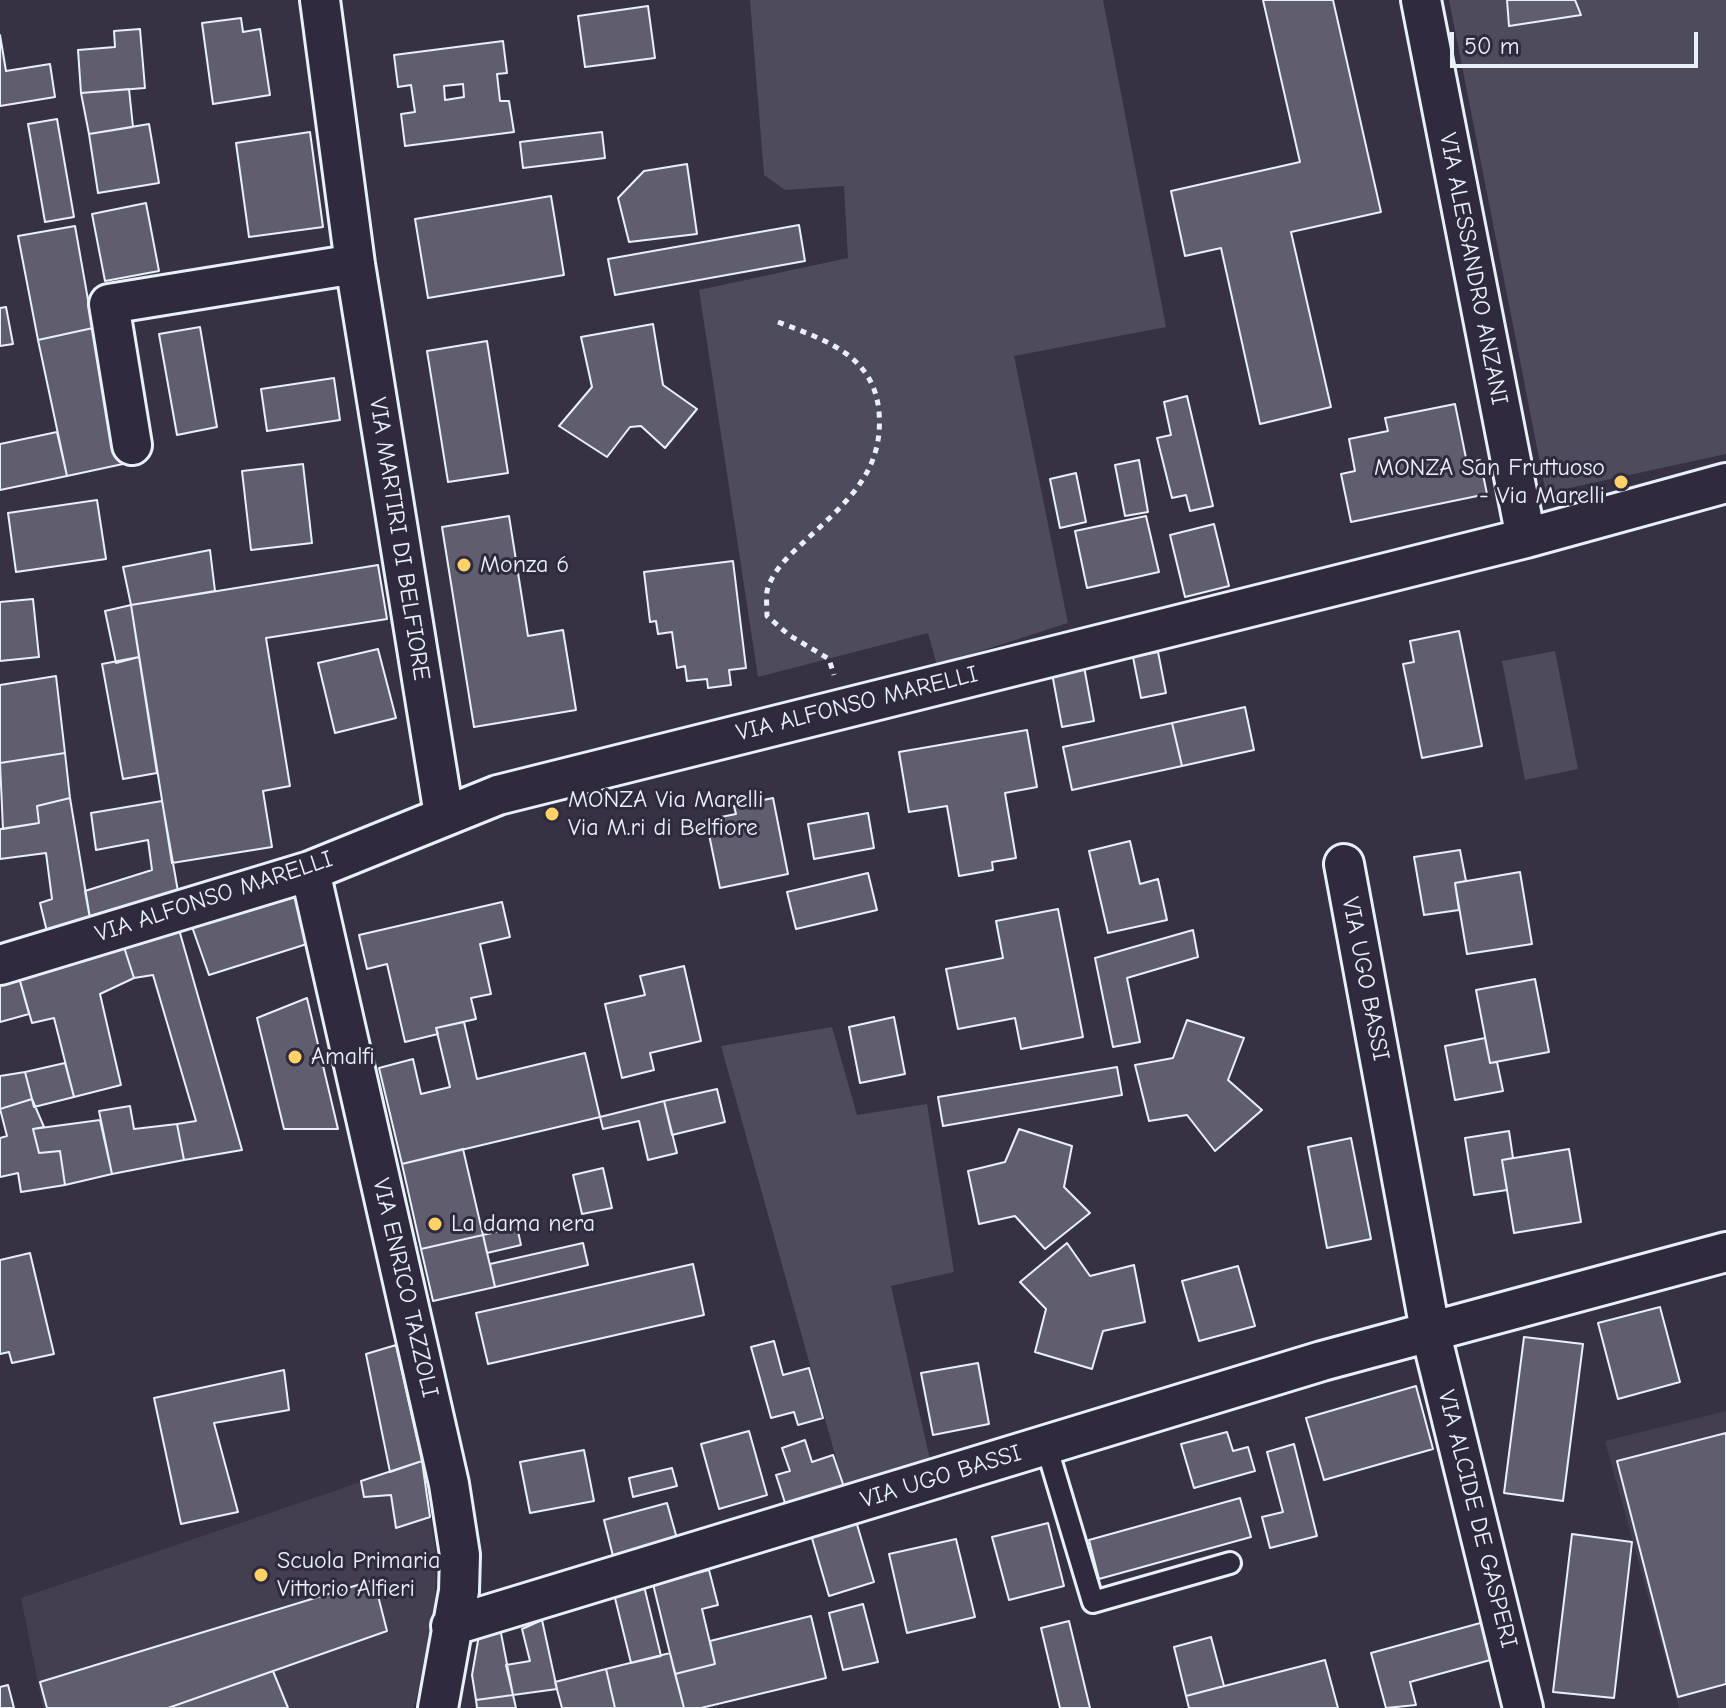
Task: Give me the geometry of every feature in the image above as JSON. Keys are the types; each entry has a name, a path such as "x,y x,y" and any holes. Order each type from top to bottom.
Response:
{"street":[{"name":"VIA MARTIRI DI BELFIORE","path":"320,0 355,264 444,815"},
{"name":"VIA ALESSANDRO ANZANI","path":"1421,0 1526,538"},
{"path":"132,445 109,304 355,264"},
{"name":"VIA ALFONSO MARELLI","path":"0,965 310,871 498,795 1526,538 1726,483"},
{"name":"VIA UGO BASSI","path":"1344,864 1430,1330"},
{"name":"VIA ENRICO TAZZOLI","path":"310,871 449,1484 461,1569 438,1708"},
{"name":"VIA UGO BASSI","path":"451,1626 1430,1330 1726,1252"},
{"name":"VIA ALCIDE DE GASPERI","path":"1430,1330 1523,1708"}],"lane":[{"path":"1046,1445 1093,1602 1230,1563"}],"path":[{"path":"778,322 812,335 859,362 877,389 880,430 870,472 841,506 782,561 767,591 767,616 789,635 829,659 843,708"}],"shaded area":[{"path":"750,0 1103,0 1166,327 1014,356 1068,623 937,665 928,633 758,677 699,290 848,258 844,186 785,190 764,175"},
{"path":"1449,0 1726,0 1726,454 1546,493"},
{"path":"1555,651 1578,769 1525,780 1502,661"},
{"path":"832,1027 857,1115 927,1104 954,1272 891,1286 930,1460 844,1487 721,1046"},
{"path":"1726,1411 1726,1708 1679,1708 1605,1441"},
{"name":"Scuola Primaria Vittorio Alfieri","path":"422,1461 436,1555 435,1595 429,1659 413,1708 43,1708 21,1598"}],"building":[{"path":"1263,0 1333,0 1381,212 1291,232 1331,407 1260,424 1221,248 1185,256 1171,191 1300,162"},
{"path":"1507,0 1575,0 1581,15 1509,26"},
{"path":"648,6 655,58 585,67 578,16"},
{"path":"241,18 243,32 260,29 270,95 213,104 202,23"},
{"path":"140,29 145,88 81,93 78,50 115,47 114,31"},
{"path":"0,35 6,71 50,64 55,97 0,106"},
{"path":"503,41 507,73 497,74 500,101 509,101 514,132 405,146 401,114 415,112 411,85 398,87 394,55","holes":["463,84 464,97 445,100 444,86"]},
{"path":"129,89 133,127 89,134 81,93"},
{"path":"57,119 74,217 45,222 28,124"},
{"path":"149,124 159,183 98,193 89,134"},
{"path":"310,132 323,227 249,237 236,143"},
{"path":"602,132 605,158 523,168 520,142"},
{"path":"687,164 697,234 629,242 618,198 644,171"},
{"path":"551,196 564,275 428,298 415,219"},
{"path":"146,203 159,271 105,281 92,214"},
{"path":"799,225 805,261 615,295 608,259"},
{"path":"75,226 93,328 38,340 18,236"},
{"path":"6,307 13,344 0,346 0,308"},
{"path":"653,324 663,385 697,409 665,448 641,426 630,427 607,457 559,426 592,387 581,337"},
{"path":"200,327 217,427 177,435 159,334"},
{"path":"93,328 123,464 67,476 38,340"},
{"path":"487,341 508,473 448,482 427,351"},
{"path":"334,378 340,420 267,431 261,389"},
{"path":"1187,396 1213,506 1190,511 1186,495 1172,498 1157,438 1171,435 1164,402"},
{"path":"1455,404 1467,463 1480,460 1487,494 1351,522 1341,474 1355,471 1349,439 1388,431 1385,418"},
{"path":"57,432 67,476 0,490 0,444"},
{"path":"1139,460 1148,512 1125,516 1115,465"},
{"path":"303,464 312,543 251,550 242,471"},
{"path":"1076,473 1086,522 1060,528 1050,479"},
{"path":"97,500 106,559 16,572 8,513"},
{"path":"509,516 528,636 563,630 576,710 474,727 442,527"},
{"path":"1146,516 1159,572 1087,588 1075,531"},
{"path":"1214,524 1229,586 1185,597 1170,535"},
{"path":"210,550 215,591 131,605 123,567"},
{"path":"733,561 746,668 729,670 731,685 708,688 707,679 687,681 685,666 677,668 672,632 658,634 656,621 650,622 644,572"},
{"path":"378,565 387,619 266,638 290,786 263,791 272,847 172,863 131,605"},
{"path":"33,599 39,657 0,661 0,602"},
{"path":"131,605 139,657 116,663 105,611"},
{"path":"1459,631 1482,746 1422,758 1403,664 1414,662 1410,641"},
{"path":"378,649 396,718 335,733 318,663"},
{"path":"1158,652 1166,693 1141,698 1133,657"},
{"path":"139,657 157,773 123,779 102,664"},
{"path":"1083,661 1094,721 1062,727 1051,668"},
{"path":"56,676 65,753 0,763 0,685"},
{"path":"1245,707 1254,750 1182,766 1172,723"},
{"path":"1172,723 1182,766 1072,790 1063,747"},
{"path":"1027,730 1037,787 1005,793 1016,858 992,862 993,870 959,876 947,806 909,812 899,752"},
{"path":"65,753 70,798 37,806 39,823 3,829 0,763"},
{"path":"70,798 91,924 48,936 40,903 52,899 46,853 0,859 0,829 39,823 37,806"},
{"path":"773,798 788,874 720,888 706,820 736,814 734,806"},
{"path":"162,801 179,897 91,924 85,891 152,870 148,840 96,850 91,813"},
{"path":"868,813 874,848 814,859 808,824"},
{"path":"1130,841 1140,884 1158,879 1167,920 1108,933 1089,851"},
{"path":"1460,850 1466,881 1455,883 1459,910 1424,915 1414,857"},
{"path":"1520,872 1532,944 1467,954 1455,883"},
{"path":"868,873 877,910 796,929 787,892"},
{"path":"298,886 310,943 209,975 190,921"},
{"path":"502,902 510,937 480,944 491,994 471,998 476,1019 436,1028 438,1034 405,1042 387,964 367,969 359,935"},
{"path":"1058,909 1083,1037 1021,1049 1015,1018 958,1029 946,969 1003,958 996,921"},
{"path":"178,926 242,1150 184,1160 177,1124 196,1121 153,975 134,978 123,944"},
{"path":"1193,930 1198,957 1127,978 1140,1042 1113,1047 1095,958"},
{"path":"123,944 134,978 100,994 121,1085 74,1097 54,1018 32,1023 18,974"},
{"path":"684,966 701,1041 650,1053 654,1070 622,1078 605,1004 645,995 640,976"},
{"path":"18,974 29,1014 0,1022 0,979"},
{"path":"1535,979 1549,1052 1490,1063 1476,990"},
{"path":"307,998 338,1129 284,1129 257,1018"},
{"path":"894,1017 905,1074 860,1083 849,1027"},
{"path":"1187,1020 1244,1038 1228,1080 1262,1110 1215,1151 1187,1115 1149,1121 1135,1065 1173,1058"},
{"path":"464,1022 477,1079 585,1053 600,1117 402,1164 379,1068 413,1059 421,1094 450,1087 436,1028"},
{"path":"1485,1038 1490,1063 1497,1062 1503,1091 1455,1100 1445,1046"},
{"path":"65,1063 74,1097 34,1107 25,1072"},
{"path":"1117,1067 1122,1095 943,1126 938,1097"},
{"path":"25,1072 32,1099 0,1109 0,1076"},
{"path":"717,1089 725,1122 672,1135 664,1101"},
{"path":"32,1099 44,1127 33,1129 39,1153 60,1151 65,1185 21,1192 18,1173 0,1177 0,1138 7,1136 0,1109"},
{"path":"664,1101 677,1153 648,1160 639,1121 603,1129 600,1117"},
{"path":"130,1106 134,1129 177,1124 184,1160 112,1174 99,1111"},
{"path":"100,1120 112,1174 65,1185 60,1151 39,1153 33,1129"},
{"path":"1019,1129 1072,1146 1064,1187 1090,1213 1045,1249 1015,1216 979,1224 968,1171 1005,1162"},
{"path":"1509,1131 1513,1158 1502,1160 1507,1190 1474,1195 1465,1138"},
{"path":"1351,1138 1371,1239 1327,1248 1308,1147"},
{"path":"463,1149 483,1235 421,1249 402,1164"},
{"path":"1569,1149 1581,1222 1514,1233 1502,1160"},
{"path":"603,1168 612,1208 582,1214 573,1175"},
{"path":"517,1227 521,1245 487,1253 483,1235"},
{"path":"483,1235 495,1287 433,1301 421,1249"},
{"path":"583,1243 588,1265 495,1287 490,1264"},
{"path":"1067,1243 1090,1276 1134,1265 1145,1322 1103,1331 1092,1369 1035,1352 1046,1309 1020,1282"},
{"path":"30,1253 54,1354 12,1363 9,1352 0,1354 0,1260"},
{"path":"693,1264 704,1315 488,1364 476,1313"},
{"path":"1238,1266 1255,1326 1199,1341 1182,1281"},
{"path":"1660,1307 1680,1382 1618,1399 1598,1323"},
{"path":"1524,1337 1583,1344 1563,1501 1504,1493"},
{"path":"774,1341 783,1375 809,1368 823,1418 798,1425 794,1412 771,1418 751,1347"},
{"path":"396,1345 422,1461 390,1472 366,1354"},
{"path":"978,1363 989,1424 933,1435 921,1373"},
{"path":"284,1370 289,1410 214,1423 238,1512 181,1524 154,1398"},
{"path":"1416,1386 1433,1449 1324,1480 1306,1418"},
{"path":"749,1431 767,1495 719,1509 701,1444"},
{"path":"1227,1432 1233,1451 1248,1447 1255,1471 1194,1488 1181,1444"},
{"path":"1726,1433 1726,1684 1678,1697 1617,1461"},
{"path":"805,1440 812,1462 833,1455 844,1487 786,1506 776,1475 790,1471 782,1448"},
{"path":"1294,1444 1317,1536 1270,1548 1262,1517 1283,1512 1267,1452"},
{"path":"584,1450 594,1501 530,1513 520,1462"},
{"path":"422,1461 430,1517 396,1528 391,1495 364,1497 361,1481"},
{"path":"672,1468 677,1486 633,1497 629,1478"},
{"path":"1240,1498 1251,1537 1099,1579 1089,1540"},
{"path":"667,1503 678,1542 614,1560 604,1520"},
{"path":"856,1521 874,1582 829,1596 811,1535"},
{"path":"1048,1523 1064,1586 1009,1600 992,1537"},
{"path":"1572,1534 1632,1542 1614,1698 1553,1692"},
{"path":"956,1539 975,1617 907,1633 889,1554"},
{"path":"709,1570 718,1605 702,1609 715,1664 675,1674 653,1584"},
{"path":"374,1580 387,1631 168,1708 47,1708 40,1682"},
{"path":"644,1586 661,1656 631,1663 614,1594"},
{"path":"863,1604 878,1662 843,1670 829,1613"},
{"path":"811,1616 826,1678 701,1708 684,1708 675,1674 715,1664 710,1641"},
{"path":"542,1620 557,1689 513,1695 506,1665 530,1661 522,1629"},
{"path":"1069,1621 1090,1708 1060,1708 1041,1628"},
{"path":"1484,1622 1494,1659 1410,1682 1416,1705 1386,1708 1371,1653"},
{"path":"500,1628 513,1695 476,1700 472,1675 479,1635"},
{"path":"1211,1637 1224,1686 1186,1696 1174,1647"},
{"path":"670,1653 684,1708 615,1708 606,1669"},
{"path":"1325,1660 1338,1708 1189,1708 1186,1696"},
{"path":"606,1669 615,1708 562,1708 555,1682"},
{"path":"273,1671 288,1708 168,1708"},
{"path":"8,1685 14,1708 0,1708 0,1687"},
{"path":"513,1695 516,1708 477,1708 476,1700"}],"place":[{"name":"MONZA San Fruttuoso - Via Marelli","path":"1621,482"},
{"name":"Monza 6","path":"464,565"},
{"name":"MONZA Via Marelli Via M.ri di Belfiore","path":"552,814"},
{"name":"Amalfi","path":"295,1057"},
{"name":"La dama nera","path":"435,1224"},
{"name":"Scuola Primaria Vittorio Alfieri","path":"261,1575"}]}
